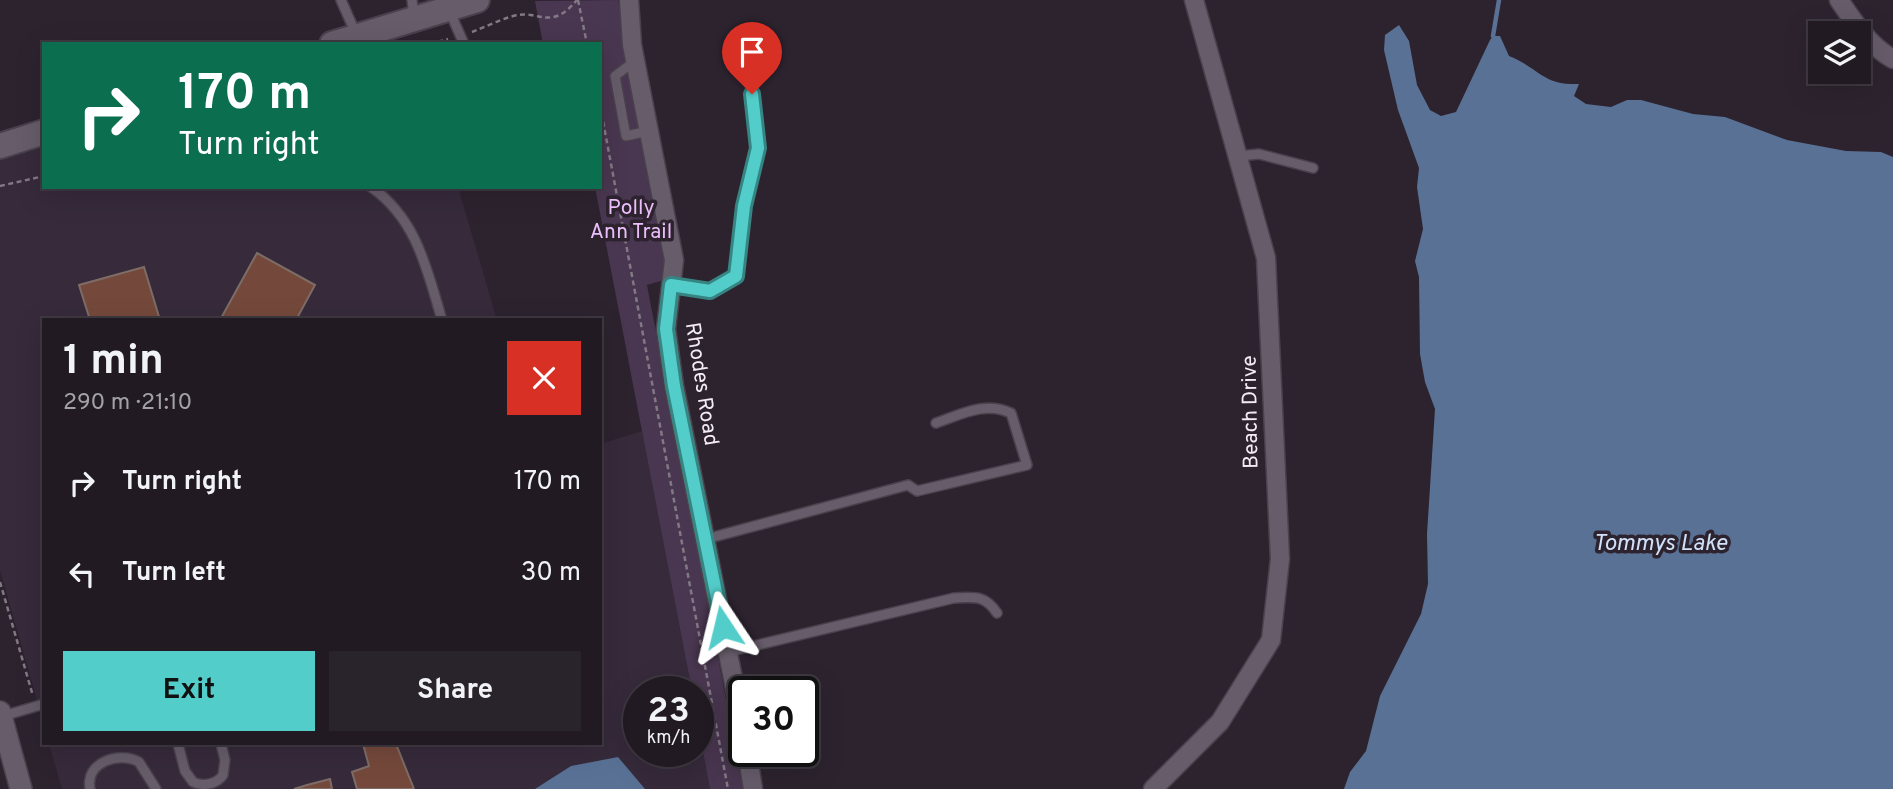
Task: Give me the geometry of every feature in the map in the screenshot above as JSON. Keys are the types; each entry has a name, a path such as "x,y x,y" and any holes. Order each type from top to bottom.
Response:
{"main road":[{"path":"338,42 414,9 449,9 477,0"},
{"path":"0,146 42,133"}],"street":[{"name":"Rhodes Road","path":"629,0 635,61 674,260 666,329 733,676"},
{"name":"Beach Drive","path":"1153,789 1220,722 1271,640 1277,607 1280,559 1266,258 1194,0"},
{"path":"1839,0 1881,53 1893,59"},
{"path":"1,718 22,789"},
{"path":"750,767 753,789"}],"lane":[{"path":"341,0 357,36"},
{"path":"449,9 462,40"},
{"path":"671,285 710,291 736,276 744,206 758,148 749,68"},
{"path":"1238,156 1259,154 1313,168"},
{"path":"373,189 393,206 415,237 441,318"},
{"path":"706,539 872,493 908,485 917,491 1027,465 1011,413 997,407 986,407 936,423"},
{"path":"728,652 954,598 979,597 988,600 997,613"},
{"path":"1,718 40,705"},
{"path":"178,745 185,771 198,784 209,784 223,775 225,760 221,745"},
{"path":"90,789 93,772 100,763 120,757 139,762 156,789"}],"path":[{"path":"462,40 513,16 526,14 540,19 561,15 578,0 587,42"},
{"path":"602,116 728,789"},
{"path":"0,186 42,176"},
{"path":"0,582 40,705"}],"shaded area":[{"path":"42,142 42,189 459,189 496,318 42,318 42,718 0,570 0,155"},
{"path":"642,431 689,676 623,676 623,767 706,767 710,789 62,789 49,745 602,745 602,443"}],"green space":[{"name":"Polly Ann Trail","path":"618,0 671,278 647,285 728,710 728,767 739,767 743,789 710,789 706,767 714,767 714,676 689,676 595,189 602,189 602,42 543,42 535,1"}],"water":[{"name":"Tommys Lake","path":"1399,25 1409,41 1417,85 1430,110 1441,116 1456,112 1490,40 1493,36 1500,36 1509,56 1549,79 1579,84 1574,96 1586,104 1611,107 1627,100 1641,100 1693,114 1725,117 1787,140 1846,151 1881,152 1893,157 1893,789 1344,789 1350,772 1366,751 1380,696 1421,614 1428,584 1427,534 1435,409 1425,382 1420,354 1419,277 1415,261 1423,229 1417,187 1419,168 1398,110 1384,50 1385,35"},
{"path":"618,757 623,767 626,767 645,789 535,789 571,766"}],"building":[{"path":"257,253 315,285 297,318 221,318"},
{"path":"144,267 159,318 89,318 79,285"},
{"path":"363,745 396,745 414,789 357,789 352,772 369,766"},
{"path":"330,779 332,789 294,789 307,785"}],"waterway":[{"path":"1493,36 1499,0"}],"route":[{"path":"723,627 674,386 666,329 671,285 710,291 736,276 744,206 758,148 752,94"}]}
